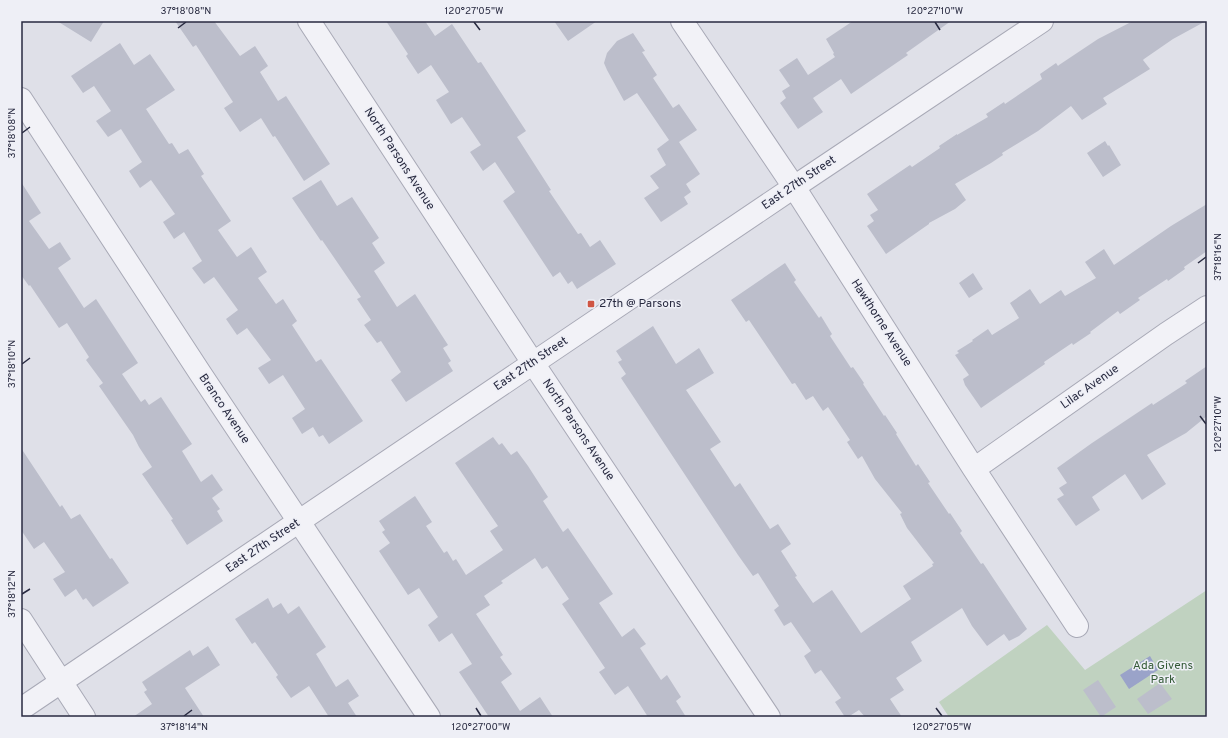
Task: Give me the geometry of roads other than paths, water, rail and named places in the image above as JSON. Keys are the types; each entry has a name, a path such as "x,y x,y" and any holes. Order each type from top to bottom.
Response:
{"street":[{"name":"North Parsons Avenue","path":"309,21 769,717"},
{"name":"Hawthorne Avenue","path":"682,21 794,187 974,469 1078,626"},
{"name":"East 27th Street","path":"21,709 533,362 1042,21"},
{"name":"Branco Avenue","path":"21,99 429,717"},
{"name":"Lilac Avenue","path":"974,469 1166,334 1207,307"},
{"path":"21,620 84,717"}],"water":[{"path":"1150,656 1158,670 1129,689 1120,675"}],"place":[{"name":"27th @ Parsons","path":"591,304"}],"park label":[{"name":"Ada Givens Park","path":"1163,673"}]}
